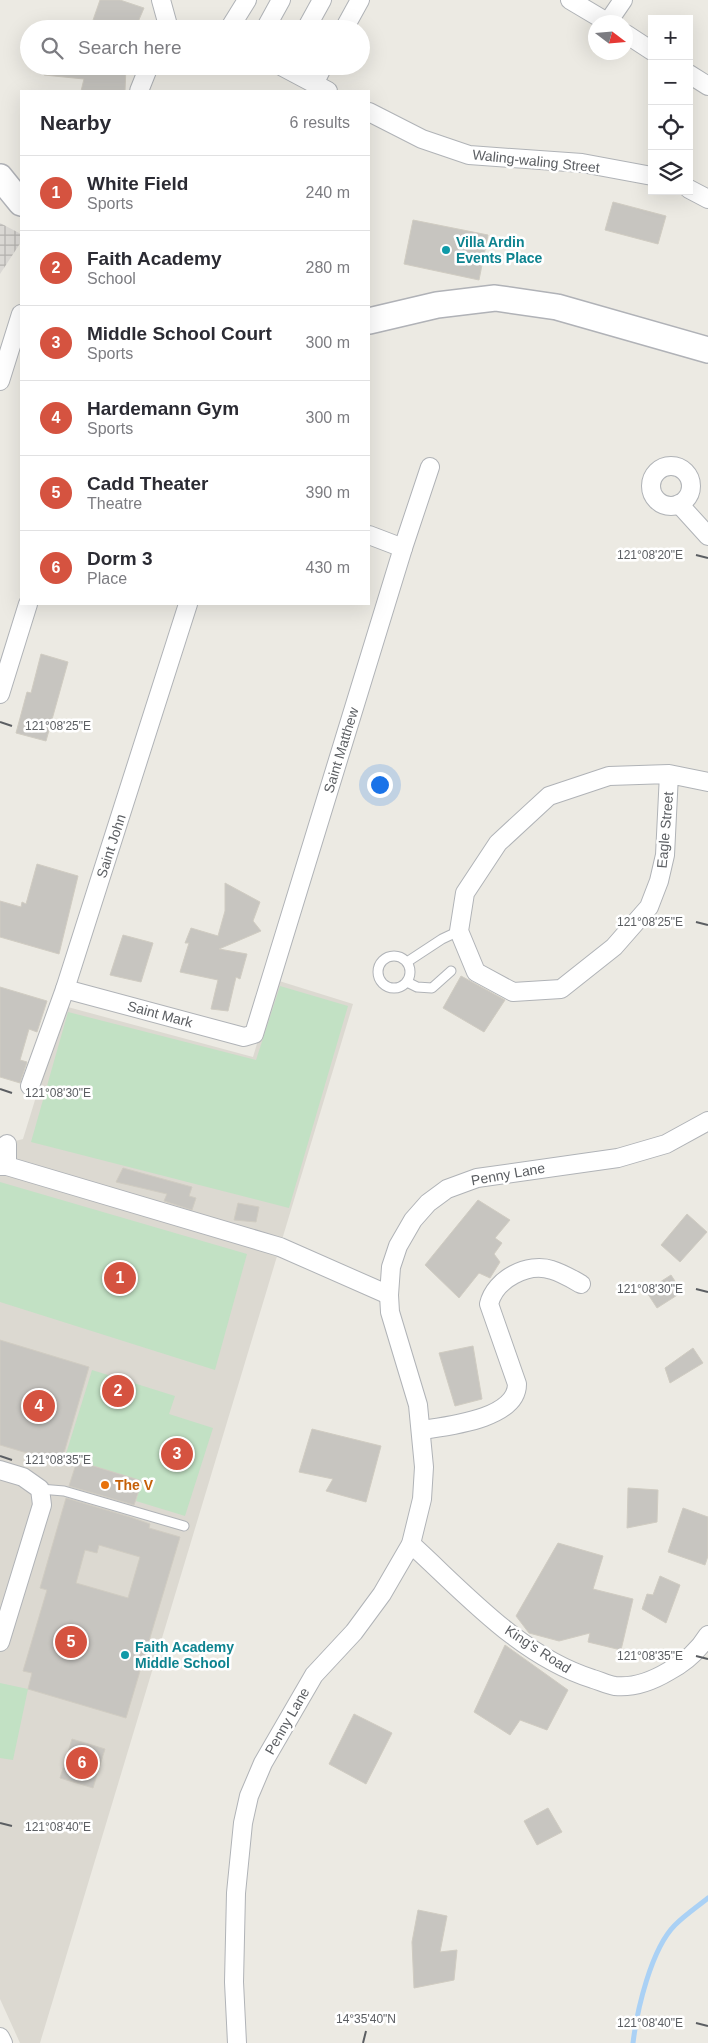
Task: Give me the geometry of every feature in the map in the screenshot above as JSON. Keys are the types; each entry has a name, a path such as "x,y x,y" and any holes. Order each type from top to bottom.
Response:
{"street":[{"path":"161,0 167,20"},
{"path":"235,20 247,0"},
{"path":"270,20 281,0"},
{"path":"311,20 322,0"},
{"path":"349,20 360,0"},
{"path":"570,0 595,15"},
{"path":"612,15 623,0"},
{"path":"633,39 648,48"},
{"path":"139,90 145,75"},
{"path":"298,75 321,87"},
{"path":"693,77 708,86"},
{"name":"Waling-waling Street","path":"370,112 422,138 469,155 508,157 544,162 582,163 648,175"},
{"path":"0,177 20,202"},
{"path":"693,191 708,199"},
{"path":"370,321 437,305 495,298 557,307 708,350"},
{"path":"0,381 8,336 20,316"},
{"name":"Saint Matthew","path":"254,1034 403,548 430,467"},
{"path":"679,504 708,536"},
{"path":"370,535 403,548"},
{"path":"0,694 28,605"},
{"name":"Saint John","path":"30,1086 66,989 188,605"},
{"name":"Eagle Street","path":"669,774 665,856 659,881 649,908 614,947 561,989 513,992 476,972 460,932 465,893 498,843 549,796 609,776 669,774 708,782"},
{"name":"Saint Mark","path":"66,989 244,1037 254,1034"},
{"name":"Penny Lane","path":"237,2043 234,1982 236,1893 243,1823 249,1796 263,1763 314,1675 354,1632 382,1594 411,1544 422,1499 424,1467 422,1430 418,1405 390,1312 391,1267 398,1246 413,1220 428,1204 447,1189 477,1178 618,1158 666,1144 708,1121"},
{"path":"6,1144 4,1166 280,1248 389,1295"},
{"path":"422,1430 450,1426 486,1417 512,1402 517,1393 517,1384 489,1304 491,1295 500,1284 527,1269 551,1270 581,1284"},
{"path":"0,1470 23,1477 40,1489 42,1505 0,1642"},
{"name":"King's Road","path":"411,1544 486,1614 527,1644 567,1671 615,1686 652,1682 678,1666 702,1644 708,1635"},
{"path":"0,2037 3,2043"}],"lane":[{"path":"407,962 442,939 460,932"},
{"path":"400,956 407,962 411,970 407,982 397,989 388,988 382,983 378,975 379,966 384,959 400,956"},
{"path":"407,982 417,987 432,988 451,971"},
{"path":"40,1489 64,1492 184,1526"}],"shaded area":[{"path":"0,223 20,233 20,244 0,274"},
{"path":"276,980 353,1004 40,2043 20,2043 0,1999 0,1145 23,1139 64,1006 253,1057"}],"green space":[{"path":"280,986 348,1006 289,1208 31,1142 68,1012 256,1060"},
{"path":"0,1182 247,1254 215,1370 0,1302"},
{"path":"92,1370 175,1396 169,1414 213,1428 185,1516 136,1501 142,1481 65,1457"},
{"path":"0,1683 28,1689 13,1760 0,1758"}],"building":[{"path":"100,0 120,0 144,8 139,20 93,20"},
{"path":"44,75 126,75 125,90 81,90 84,79"},
{"path":"613,202 666,216 658,244 605,230"},
{"name":"Villa Ardin Events Place","path":"413,220 488,235 479,280 404,264"},
{"path":"41,654 68,662 46,741 16,733 27,692 31,693"},
{"path":"37,864 78,876 59,954 0,937 0,901 21,907 22,902 26,904"},
{"path":"225,883 260,902 253,921 261,931 219,949 247,954 240,979 236,977 228,1011 211,1009 218,980 180,972 189,943 185,943 191,928 218,936 225,911"},
{"path":"123,935 153,943 141,982 110,975"},
{"path":"461,976 505,1000 484,1032 443,1008"},
{"path":"0,987 47,1001 37,1032 29,1029 20,1060 27,1062 20,1083 0,1077"},
{"path":"123,1168 192,1187 189,1196 196,1198 192,1210 164,1201 167,1194 116,1182"},
{"path":"478,1200 510,1220 495,1238 502,1243 494,1254 500,1262 490,1278 479,1273 459,1298 425,1265"},
{"path":"238,1203 259,1207 256,1222 234,1220"},
{"path":"687,1214 707,1232 680,1262 661,1245"},
{"path":"671,1275 682,1292 657,1308 646,1291"},
{"path":"0,1340 89,1367 61,1463 0,1445"},
{"path":"473,1346 482,1399 455,1406 439,1353"},
{"path":"693,1348 703,1363 670,1383 665,1368"},
{"path":"312,1429 381,1446 366,1502 326,1491 333,1479 299,1472"},
{"name":"The V","path":"77,1461 142,1481 134,1505 69,1486"},
{"path":"628,1488 658,1490 657,1522 627,1528"},
{"path":"66,1498 130,1517 150,1524 149,1528 180,1537 126,1718 28,1689 32,1673 23,1671 47,1590 40,1588","holes":["99,1545 140,1557 128,1598 76,1583 85,1550 97,1553"]},
{"path":"683,1508 708,1517 708,1556 705,1565 668,1552"},
{"path":"558,1543 603,1556 593,1589 633,1599 621,1650 588,1642 590,1633 559,1641 529,1633 516,1616"},
{"path":"660,1576 680,1585 666,1623 642,1609 647,1594 653,1595"},
{"path":"505,1645 568,1690 547,1730 520,1720 510,1735 474,1712"},
{"path":"354,1714 392,1733 366,1784 329,1764"},
{"path":"72,1739 105,1749 93,1788 60,1778"},
{"path":"548,1808 562,1832 537,1845 524,1821"},
{"path":"418,1910 447,1916 440,1952 457,1950 454,1980 414,1988 412,1942"}],"waterway":[{"path":"633,2043 646,1981 659,1949 675,1925 708,1898"}],"place":[{"name":"Villa Ardin Events Place","path":"446,250"},
{"name":"White Field","path":"120,1278"},
{"name":"Faith Academy","path":"118,1391"},
{"name":"Hardemann Gym","path":"39,1406"},
{"name":"Middle School Court","path":"177,1454"},
{"name":"The V","path":"105,1485"},
{"name":"Cadd Theater","path":"71,1642"},
{"name":"Faith Academy Middle School","path":"125,1655"},
{"name":"Dorm 3","path":"82,1763"}]}
